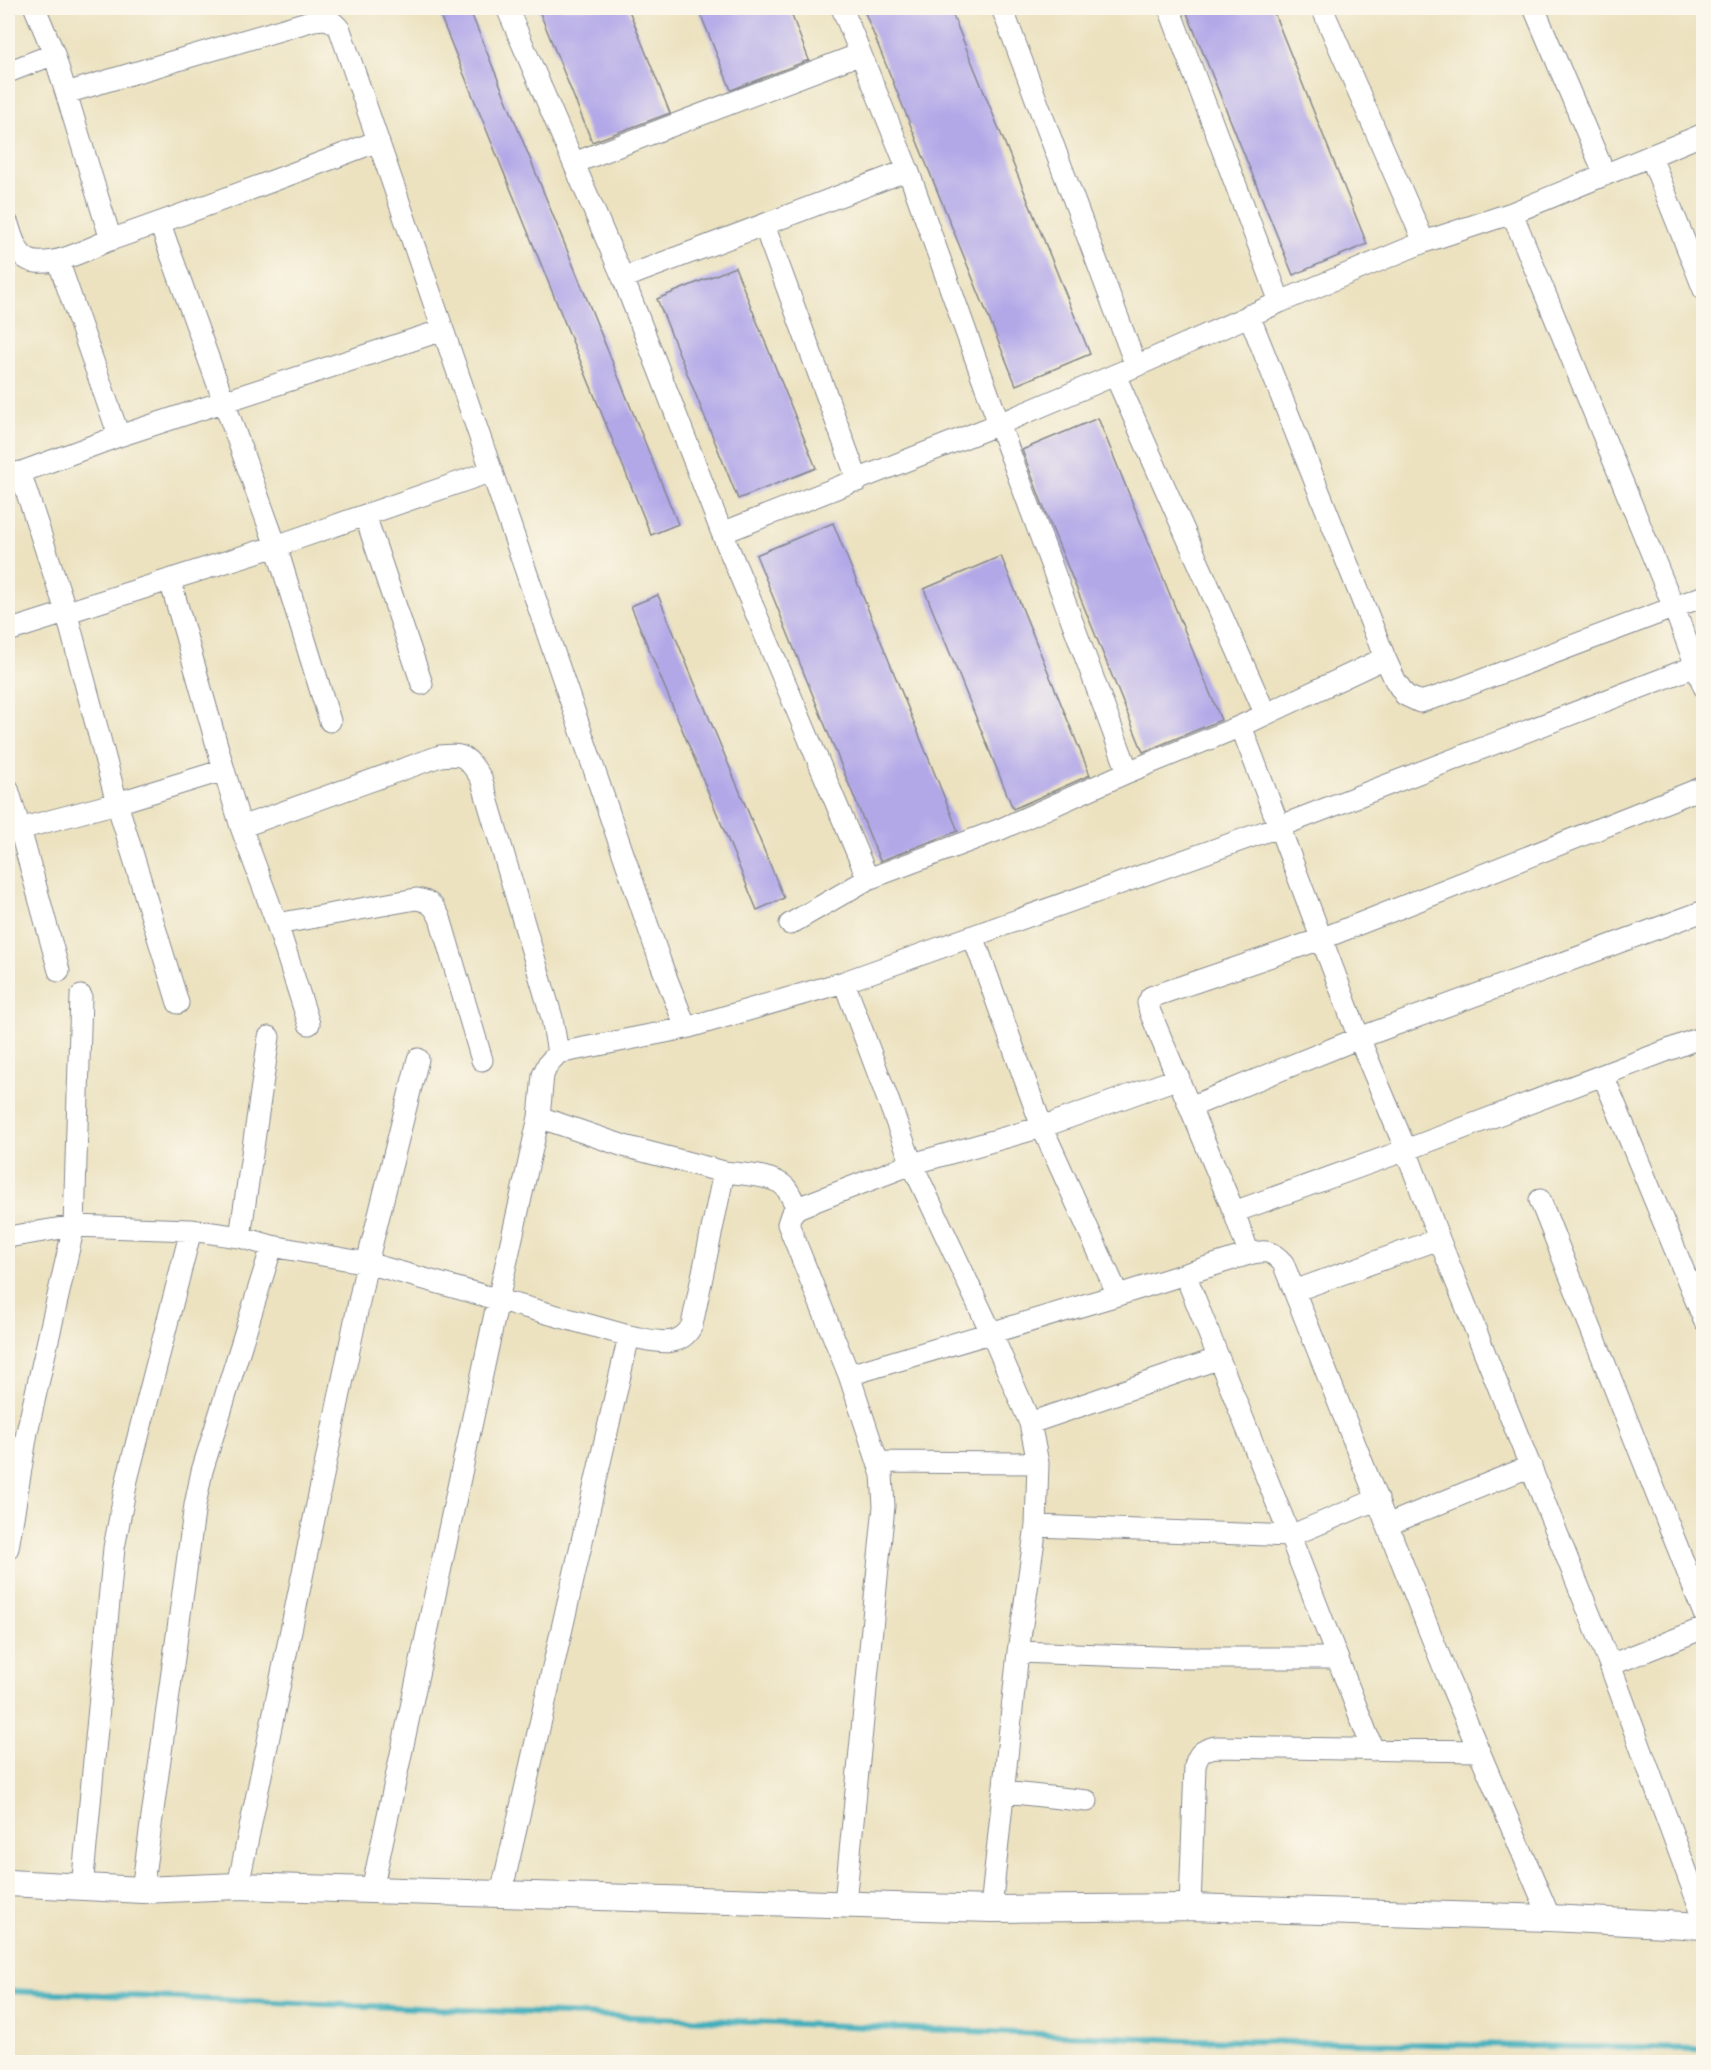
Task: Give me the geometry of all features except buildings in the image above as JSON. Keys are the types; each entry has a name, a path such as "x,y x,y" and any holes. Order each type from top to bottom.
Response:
{"street":[{"path":"36,8 54,54 111,240"},
{"path":"507,8 623,278 722,533 868,879"},
{"path":"843,8 908,170 1128,772"},
{"path":"1002,8 1136,366"},
{"path":"1169,8 1280,302"},
{"path":"1322,8 1425,242"},
{"path":"1534,8 1605,175"},
{"path":"66,93 325,18 333,21 340,30 661,964 686,1028"},
{"path":"8,72 54,54"},
{"path":"574,163 860,54"},
{"path":"722,533 999,424 1249,315 1425,242 1512,213 1704,134"},
{"path":"8,224 16,246 23,256 34,262 58,260 160,224 378,141"},
{"path":"1651,157 1704,290"},
{"path":"623,278 908,170"},
{"path":"1512,213 1674,608 1704,687"},
{"path":"160,224 276,546 330,721"},
{"path":"764,225 858,481"},
{"path":"58,260 119,436"},
{"path":"1249,315 1385,658 1405,695 1420,702 1440,696 1704,596"},
{"path":"178,1003 117,803 66,611 14,475 119,436 443,330"},
{"path":"1115,375 1265,713"},
{"path":"8,631 276,546 492,471"},
{"path":"365,515 422,684"},
{"path":"170,580 241,826 277,924 309,1024"},
{"path":"790,924 868,879 1001,829 1128,772 1241,726 1385,658"},
{"path":"372,1890 539,1117 543,1075 548,1064 558,1053 686,1028 844,982 1278,827 1695,666"},
{"path":"1241,726 1359,1038 1406,1150 1439,1239 1610,1665 1704,1918"},
{"path":"241,826 440,756 459,754 470,761 481,778 552,1018 558,1053"},
{"path":"14,831 117,803 224,770"},
{"path":"1249,1254 1234,1212 1150,1012 1148,1002 1151,997 1321,939 1704,787"},
{"path":"8,789 14,831 58,971"},
{"path":"277,924 416,899 427,901 434,907 440,918 482,1060"},
{"path":"1190,1107 1359,1038 1704,911"},
{"path":"973,936 1042,1127 1118,1295"},
{"path":"844,982 912,1164 991,1332 1030,1424 1038,1463 1036,1526 1018,1652 991,1909"},
{"path":"8,1548 27,1432 74,1226 81,996"},
{"path":"240,1237 269,1037"},
{"path":"1234,1212 1704,1038"},
{"path":"238,1887 367,1263 418,1059"},
{"path":"1603,1075 1704,1320"},
{"path":"845,1903 884,1506 882,1475 849,1375 788,1224 791,1215 797,1208 912,1164 1042,1127 1179,1078"},
{"path":"539,1117 624,1146 724,1172 772,1179 786,1187 797,1208"},
{"path":"8,1237 74,1226 191,1230 240,1237 272,1246 367,1263 629,1336 667,1342 678,1340 688,1334 692,1325 724,1172"},
{"path":"1540,1200 1704,1614"},
{"path":"82,1888 114,1548 127,1480 191,1230"},
{"path":"1294,1291 1439,1239"},
{"path":"142,1890 195,1505 202,1471 272,1246"},
{"path":"849,1375 1249,1254 1263,1251 1275,1254 1283,1263 1448,1678 1550,1918"},
{"path":"1185,1274 1373,1750"},
{"path":"501,1894 629,1336"},
{"path":"1030,1424 1217,1359"},
{"path":"878,1462 1038,1463"},
{"path":"1387,1525 1531,1466"},
{"path":"1036,1526 1290,1536 1378,1499"},
{"path":"1610,1665 1704,1628"},
{"path":"1018,1652 1187,1658 1337,1658"},
{"path":"1190,1907 1195,1766 1198,1755 1205,1749 1215,1747 1479,1750"},
{"path":"1004,1792 1087,1801"},
{"path":"8,1883 142,1890 238,1887 991,1909 1190,1907 1550,1918 1704,1926"}],"waterway":[{"path":"8,1991 1187,2040 1704,2049"}]}
